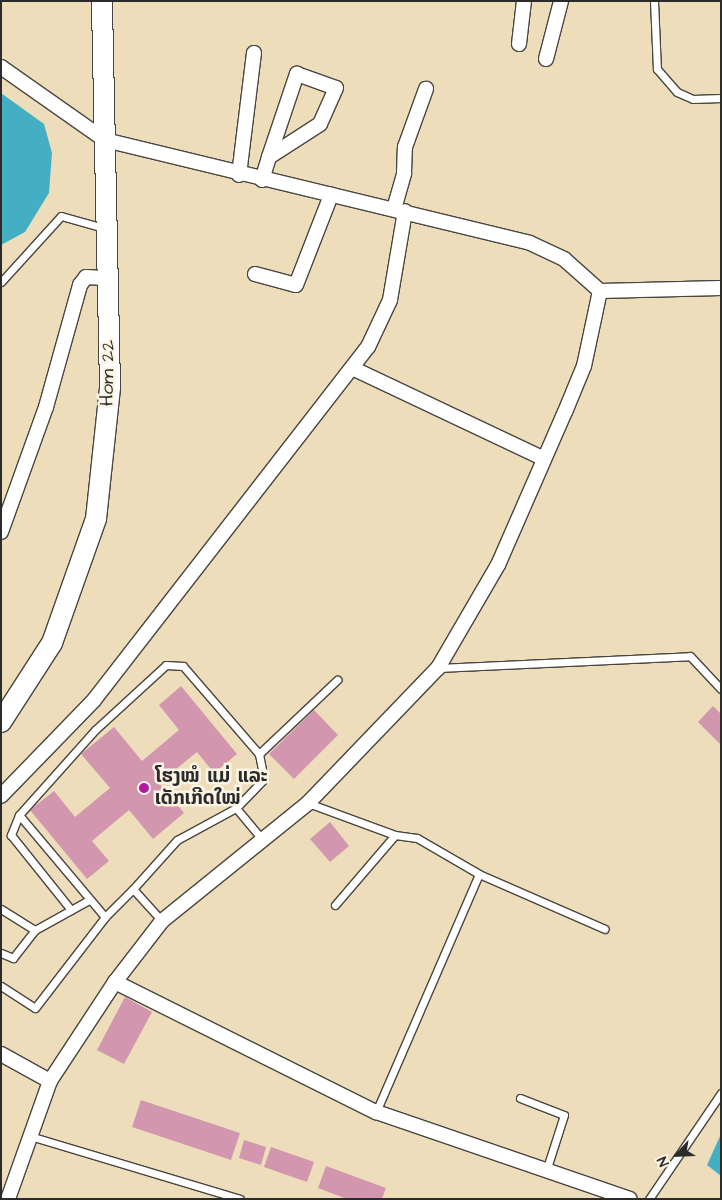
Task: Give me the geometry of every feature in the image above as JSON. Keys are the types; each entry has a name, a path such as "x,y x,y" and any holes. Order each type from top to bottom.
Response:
{"street":[{"name":"Hom 22","path":"1,722 52,643 96,519 110,387 102,1"},
{"path":"518,44 524,1"},
{"path":"546,59 561,1"},
{"path":"239,175 254,53"},
{"path":"1,67 105,140 239,175 400,210 530,243 564,259 600,291 721,288"},
{"path":"262,180 269,157 297,74 336,88 320,124 269,157"},
{"path":"1,796 94,700 368,347 390,300 404,173 405,147 426,89"},
{"path":"255,274 296,285 331,195"},
{"path":"1,532 46,407 80,285 86,277 108,278"},
{"path":"1,1196 7,1199 27,1135 50,1081 115,982 162,921 261,838 308,803 438,668 498,565 542,458 584,366 600,291"},
{"path":"352,368 542,458"},
{"path":"115,982 376,1112 630,1199"},
{"path":"1,1054 50,1081"}],"lane":[{"path":"654,1 657,69 677,92 693,99 721,98"},
{"path":"1,282 61,216 107,229"},
{"path":"438,668 690,656 721,689"},
{"path":"1,986 35,1008 104,917 133,889 177,840 236,808 264,779 259,754 176,663 166,665 95,730 19,815 11,836 71,910"},
{"path":"259,754 337,680"},
{"path":"308,803 395,835 417,838 479,874 605,929"},
{"path":"236,808 261,838"},
{"path":"19,815 104,917"},
{"path":"335,905 395,835"},
{"path":"376,1112 479,874"},
{"path":"133,889 162,921"},
{"path":"1,954 13,958 35,930 89,900"},
{"path":"1,910 35,930"},
{"path":"649,1199 721,1093"},
{"path":"520,1098 564,1115 545,1171"},
{"path":"27,1135 240,1199"}],"water":[{"path":"1,93 44,124 52,153 49,193 25,232 1,245"},
{"path":"721,1134 721,1176 707,1165"}],"building":[{"path":"181,686 237,754 214,773 197,752 159,783 184,813 153,839 129,810 92,841 109,861 87,879 30,810 54,791 75,817 110,788 81,754 114,727 142,761 179,730 159,705"},
{"path":"713,706 721,714 721,745 698,722"},
{"path":"314,710 338,735 294,779 269,754"},
{"path":"330,822 349,846 330,862 310,839"},
{"path":"125,997 152,1012 124,1064 97,1050"},
{"path":"141,1100 240,1133 231,1160 132,1127"},
{"path":"244,1140 266,1147 261,1165 239,1158"},
{"path":"271,1147 314,1162 307,1182 264,1167"},
{"path":"326,1166 386,1188 382,1199 347,1199 318,1188"}],"place":[{"name":"ໂຮງໝໍ ແມ່ ແລະ ເດັກເກີດໃໝ່","path":"144,788"}]}
